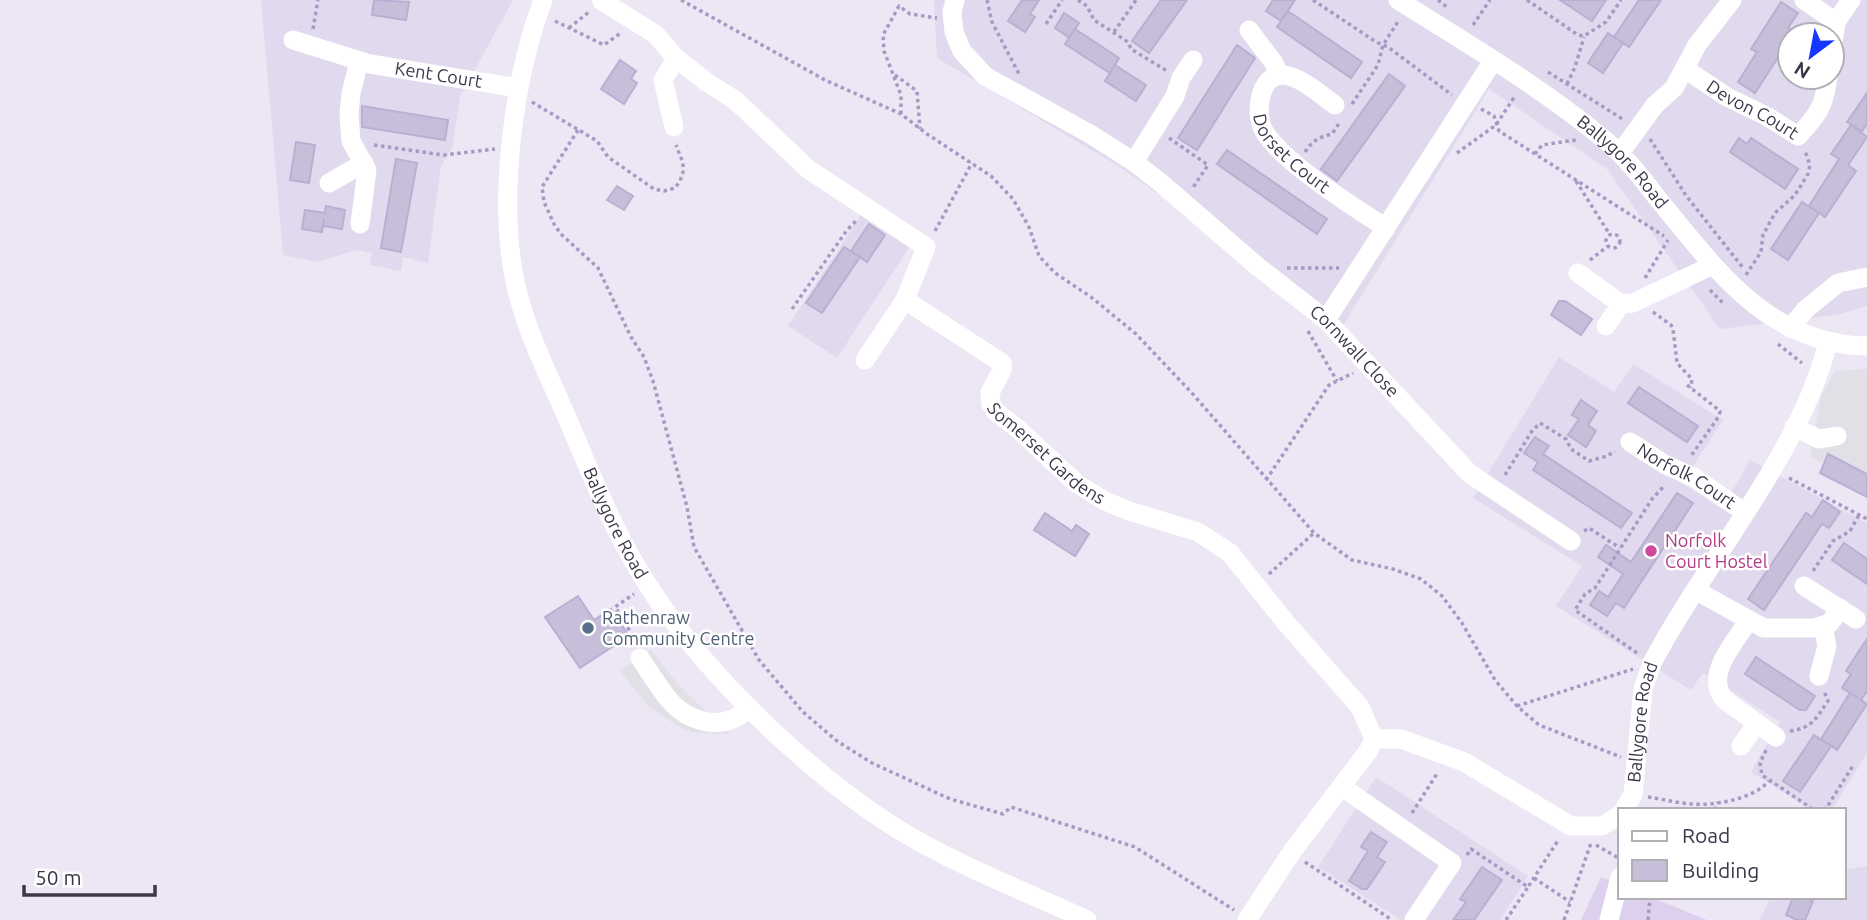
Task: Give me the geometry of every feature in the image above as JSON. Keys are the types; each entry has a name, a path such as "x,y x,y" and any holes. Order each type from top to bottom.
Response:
{"street":[{"name":"Devon Court","path":"1620,153 1655,105 1674,88 1697,44 1732,0"},
{"path":"1804,0 1835,21"},
{"path":"1837,21 1851,0"},
{"path":"602,1 655,34 676,58 735,100 808,169 926,247 905,300 865,360"},
{"name":"Ballygore Road","path":"1402,3 1524,81 1591,128 1620,153 1704,269 1731,298 1790,328 1828,342 1867,346"},
{"name":"Ballygore Road","path":"540,6 518,92 511,148 509,211 516,286 540,356 593,477 620,535 649,585 707,661 750,708 847,794 897,830 952,859 1087,920"},
{"name":"Cornwall Close","path":"953,6 958,41 974,66 1000,86 1090,134 1134,162 1263,271 1326,320 1464,468 1571,541"},
{"path":"1249,30 1274,63 1279,75 1291,76 1335,105"},
{"name":"Kent Court","path":"302,42 359,62 518,92"},
{"path":"674,127 663,80 676,58"},
{"path":"1134,162 1175,96 1181,78 1193,60"},
{"path":"1326,320 1493,61"},
{"path":"359,62 349,105 351,141 364,163 367,179 360,224"},
{"name":"Devon Court","path":"1685,69 1727,97 1768,117 1798,136 1818,116 1826,91"},
{"name":"Dorset Court","path":"1279,75 1272,79 1263,92 1258,108 1258,117 1268,136 1333,192 1387,228"},
{"path":"329,183 364,163"},
{"path":"1606,326 1629,302 1704,269"},
{"path":"1578,273 1629,302"},
{"path":"1790,328 1805,310 1838,283 1867,277"},
{"name":"Somerset Gardens","path":"905,300 1002,363 1002,370 990,393 993,408 1076,483 1105,501 1129,511 1198,532 1230,553 1287,624 1360,707 1374,739"},
{"name":"Ballygore Road","path":"1628,802 1636,764 1643,689 1652,663 1794,427 1820,371 1828,342"},
{"path":"1794,427 1819,439 1837,436"},
{"name":"Norfolk Court","path":"1630,442 1664,464 1695,478 1744,512"},
{"path":"1696,590 1763,628 1823,626 1848,613 1804,586"},
{"path":"1749,620 1718,671 1716,684 1725,700 1776,737"},
{"path":"1819,676 1827,646 1823,626"},
{"path":"635,650 674,706 690,715 711,723 722,723 740,717 750,708"},
{"path":"1741,746 1757,723"},
{"path":"1247,920 1291,853 1369,750 1374,739 1401,739 1464,762 1564,824 1594,834 1618,817"},
{"path":"1342,787 1460,855 1414,920"},
{"path":"1614,919 1618,891"}],"path":[{"path":"302,42 318,0"},
{"path":"681,0 825,80 901,114 991,176 1013,199 1029,227 1039,256 1047,265 1136,334 1191,392 1314,533 1352,560 1393,569 1421,579 1442,596 1462,623 1495,680 1517,706 1539,725 1636,764"},
{"path":"987,0 992,22 1018,72 1029,102"},
{"path":"1046,24 1062,0"},
{"path":"1078,0 1087,6 1094,20 1128,42 1130,49 1181,78"},
{"path":"1114,32 1136,0"},
{"path":"1312,0 1466,103 1489,112 1494,116 1499,131 1668,239 1676,248"},
{"path":"1462,41 1490,0"},
{"path":"1527,0 1584,36"},
{"path":"1567,84 1584,36 1606,22 1621,0"},
{"path":"569,28 602,1"},
{"path":"1298,164 1311,143 1332,134 1378,65 1383,45 1402,3"},
{"path":"540,6 569,28 604,45 635,22"},
{"path":"901,114 901,95 884,51 883,35 899,6 911,14 938,18 953,6"},
{"path":"894,73 917,92 920,129"},
{"path":"1425,167 1438,166 1496,125 1524,81"},
{"path":"518,92 597,141 608,157 654,189 664,191 675,188 683,172 674,127"},
{"path":"1155,128 1208,165 1183,202"},
{"path":"1535,154 1542,145 1584,138 1591,128"},
{"path":"578,130 542,187 544,202 562,235 598,268 631,337 644,357 687,507 694,547 759,660 776,681 803,712 836,741 872,763 950,799 1003,814 1011,807 1135,847 1247,920"},
{"path":"1704,269 1731,298 1761,252 1763,235 1775,213 1795,195 1808,174 1810,165 1798,136"},
{"path":"351,141 444,155 511,148"},
{"path":"926,247 972,163"},
{"path":"1576,181 1610,235"},
{"path":"792,309 808,282 866,207"},
{"path":"1652,663 1575,610 1585,594 1595,587 1652,499 1680,471 1719,416 1720,411 1689,387 1692,379 1677,363 1671,325 1629,302 1668,239"},
{"path":"1263,271 1300,267 1359,270"},
{"path":"1308,306 1308,331 1337,380"},
{"path":"1773,340 1807,367 1820,371"},
{"path":"1266,481 1329,385 1368,365"},
{"path":"1494,491 1532,430 1540,423 1566,439 1571,449 1589,461 1607,456 1630,442"},
{"path":"1771,468 1867,519"},
{"path":"1571,541 1589,528 1620,548"},
{"path":"1257,585 1314,533"},
{"path":"635,650 633,636 615,607 649,585"},
{"path":"1517,706 1652,663"},
{"path":"1811,808 1762,775 1760,762 1776,737 1805,729 1828,701 1819,676"},
{"path":"1420,821 1410,814 1449,756"},
{"path":"1826,808 1854,764"},
{"path":"1628,802 1693,805 1718,802 1763,788 1769,781"},
{"path":"1716,808 1718,802"},
{"path":"1506,920 1559,840 1564,824"},
{"path":"1564,920 1594,834 1618,857"},
{"path":"1460,855 1471,849 1528,887"},
{"path":"1291,853 1392,920"},
{"path":"1534,878 1571,902"},
{"path":"1648,920 1650,899"}],"shaded area":[{"path":"261,0 513,0 460,97 452,148 441,166 428,263 403,257 401,271 370,265 372,253 356,250 319,262 283,255"},
{"path":"934,0 1867,0 1867,306 1838,315 1720,329 1607,169 1489,89 1344,324 1120,167 937,58"},
{"path":"863,212 912,243 837,358 788,326"},
{"path":"1559,357 1614,392 1633,364 1723,420 1682,483 1722,509 1750,460 1867,523 1867,753 1833,808 1809,808 1751,772 1780,722 1703,673 1691,690 1556,606 1582,566 1473,498"},
{"path":"1867,369 1867,474 1824,464 1810,456 1821,396 1835,371"},
{"path":"651,650 677,683 729,734 694,732 681,728 649,707 620,671"},
{"path":"1376,777 1528,876 1500,920 1401,920 1318,867"},
{"path":"1867,866 1867,920 1760,920 1770,899 1846,899 1846,870"},
{"path":"1601,877 1618,884 1618,899 1656,899 1707,920 1581,920"}],"building":[{"path":"374,0 409,2 406,20 372,15"},
{"path":"1022,0 1039,0 1030,14 1035,17 1025,32 1008,21"},
{"path":"1161,0 1187,0 1149,53 1132,41"},
{"path":"1273,0 1295,0 1281,21 1266,11"},
{"path":"1560,0 1606,0 1592,21"},
{"path":"1639,0 1661,0 1629,47 1614,37"},
{"path":"1781,2 1798,13 1793,21 1776,21 1776,61 1755,93 1738,82 1757,52 1751,49"},
{"path":"1288,11 1362,62 1351,78 1277,27"},
{"path":"1064,13 1079,23 1070,38 1055,28"},
{"path":"1075,29 1119,58 1110,73 1065,44"},
{"path":"1608,33 1623,43 1603,73 1588,63"},
{"path":"1237,45 1255,58 1197,150 1178,138"},
{"path":"620,60 636,71 631,79 637,83 624,104 601,89"},
{"path":"1115,65 1146,85 1136,101 1105,81"},
{"path":"1389,74 1405,86 1337,181 1321,169"},
{"path":"1867,93 1867,124 1862,131 1847,122"},
{"path":"362,106 448,120 445,140 362,127"},
{"path":"1851,125 1867,137 1848,165 1856,171 1825,217 1809,206 1839,159 1831,154"},
{"path":"1739,138 1747,144 1751,138 1798,169 1785,189 1730,152"},
{"path":"296,142 315,145 309,183 290,180"},
{"path":"1227,150 1327,219 1317,234 1217,164"},
{"path":"396,159 417,163 401,252 381,248"},
{"path":"617,186 633,196 624,210 607,200"},
{"path":"1802,202 1819,213 1788,260 1771,249"},
{"path":"326,206 345,210 342,229 323,226 324,218 322,232 302,229 305,210 325,213"},
{"path":"869,224 885,235 867,262 851,251"},
{"path":"844,247 860,257 822,313 806,303"},
{"path":"1559,301 1565,301 1592,319 1581,335 1551,315"},
{"path":"1639,387 1698,426 1687,442 1628,403"},
{"path":"1581,400 1597,411 1588,425 1596,431 1586,447 1568,435 1579,419 1572,415"},
{"path":"1535,437 1549,446 1543,454 1632,513 1621,528 1533,470 1538,462 1524,453"},
{"path":"1828,454 1867,474 1867,497 1820,473"},
{"path":"1677,493 1693,503 1624,608 1616,603 1607,616 1590,605 1599,591 1608,597 1623,574 1598,557 1606,545 1631,562"},
{"path":"1823,500 1840,512 1829,528 1822,524 1764,610 1748,599 1806,513 1812,517"},
{"path":"1045,513 1072,531 1076,525 1089,534 1075,556 1034,530"},
{"path":"1844,543 1867,559 1867,584 1832,560"},
{"name":"Rathenraw Community Centre","path":"578,596 594,620 611,609 629,636 580,668 545,617"},
{"path":"1867,639 1867,691 1861,700 1867,704 1837,750 1821,739 1850,693 1842,688 1851,674 1846,671"},
{"path":"1756,657 1815,696 1806,710 1800,710 1745,674"},
{"path":"1814,735 1831,746 1800,792 1783,781"},
{"path":"1371,832 1387,842 1377,857 1385,862 1367,889 1362,889 1349,881 1368,851 1361,847"},
{"path":"1482,867 1502,880 1474,920 1453,920 1466,902 1460,899"},
{"path":"1792,899 1813,901 1805,920 1786,915"}],"place":[{"name":"Norfolk Court Hostel","path":"1651,551"},
{"name":"Rathenraw Community Centre","path":"588,628"}]}
